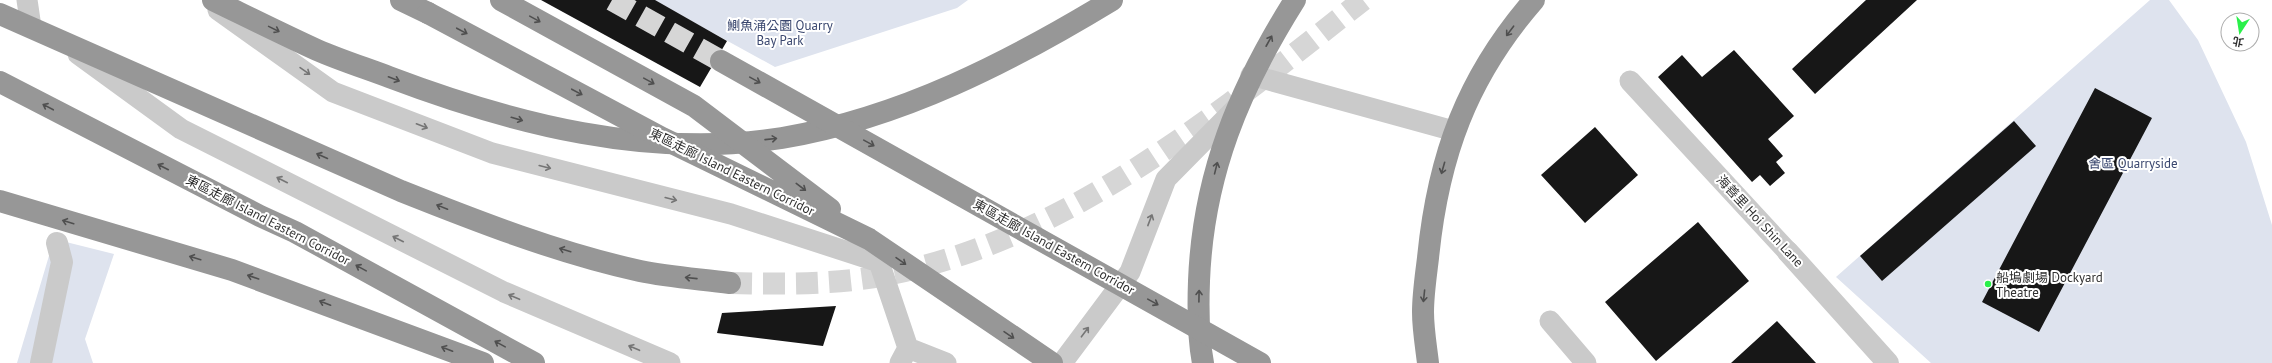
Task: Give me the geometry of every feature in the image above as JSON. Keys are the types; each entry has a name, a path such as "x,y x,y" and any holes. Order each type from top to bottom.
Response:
{"highway":[{"path":"213,0 319,51 456,101 530,123 572,131 650,142 697,144 781,138 875,115 939,91 995,67 1065,29 1112,0"},
{"name":"東區走廊 Island Eastern Corridor","path":"401,0 662,138 869,239 1052,363"},
{"path":"501,0 694,106 869,239"},
{"path":"1202,363 1198,301 1200,249 1208,200 1220,154 1236,108 1251,75 1295,0"},
{"path":"1428,363 1423,312 1431,228 1441,176 1454,130 1468,98 1481,74 1502,42 1534,0"},
{"path":"0,14 401,191 526,238 597,260 641,271 730,283"},
{"name":"東區走廊 Island Eastern Corridor","path":"721,61 1260,363"},
{"name":"東區走廊 Island Eastern Corridor","path":"0,82 260,216 295,232 534,363"},
{"path":"0,201 232,270 483,363"}],"street":[{"path":"41,363 62,262 57,243"},
{"name":"海善里 Hoi Shin Lane","path":"1788,252 1888,363"}],"lane":[{"path":"27,0 30,27"},
{"path":"205,0 333,92 492,153 731,214 880,262 904,356 946,363"},
{"path":"64,43 181,129 504,292 670,363"},
{"path":"1251,75 1454,130"},
{"name":"海善里 Hoi Shin Lane","path":"1630,81 1788,252"},
{"path":"1062,363 1130,272 1166,179 1236,108"},
{"path":"1550,321 1586,363"}],"green space":[{"name":"鰂魚涌公園 Quarry Bay Park","path":"653,0 968,0 957,8 775,67"},
{"name":"舍區 Quarryside","path":"2150,0 2169,0 2198,40 2246,142 2272,225 2272,363 1931,363 1836,277"},
{"path":"54,239 114,254 85,339 93,363 17,363"}],"building":[{"path":"541,0 655,0 727,41 700,87"},
{"path":"1866,0 1917,0 1815,94 1792,69"},
{"path":"1734,50 1794,116 1768,139 1783,156 1776,162 1785,173 1770,186 1760,175 1752,182 1658,77 1682,55 1702,77"},
{"path":"2095,88 2152,118 2039,332 1982,302"},
{"path":"2014,121 2036,146 1882,281 1860,256"},
{"path":"1595,127 1638,175 1585,223 1541,175"},
{"path":"1698,222 1749,281 1656,361 1605,302"},
{"path":"836,306 823,346 717,333 722,313"},
{"path":"1777,321 1816,363 1731,363"}],"tunnel":[{"path":"612,0 721,61"},
{"path":"730,283 811,283 871,278 958,256 1022,231 1083,200 1142,165 1255,85 1363,0"}],"place":[{"name":"船塢劇場 Dockyard Theatre","path":"1988,284"}]}
